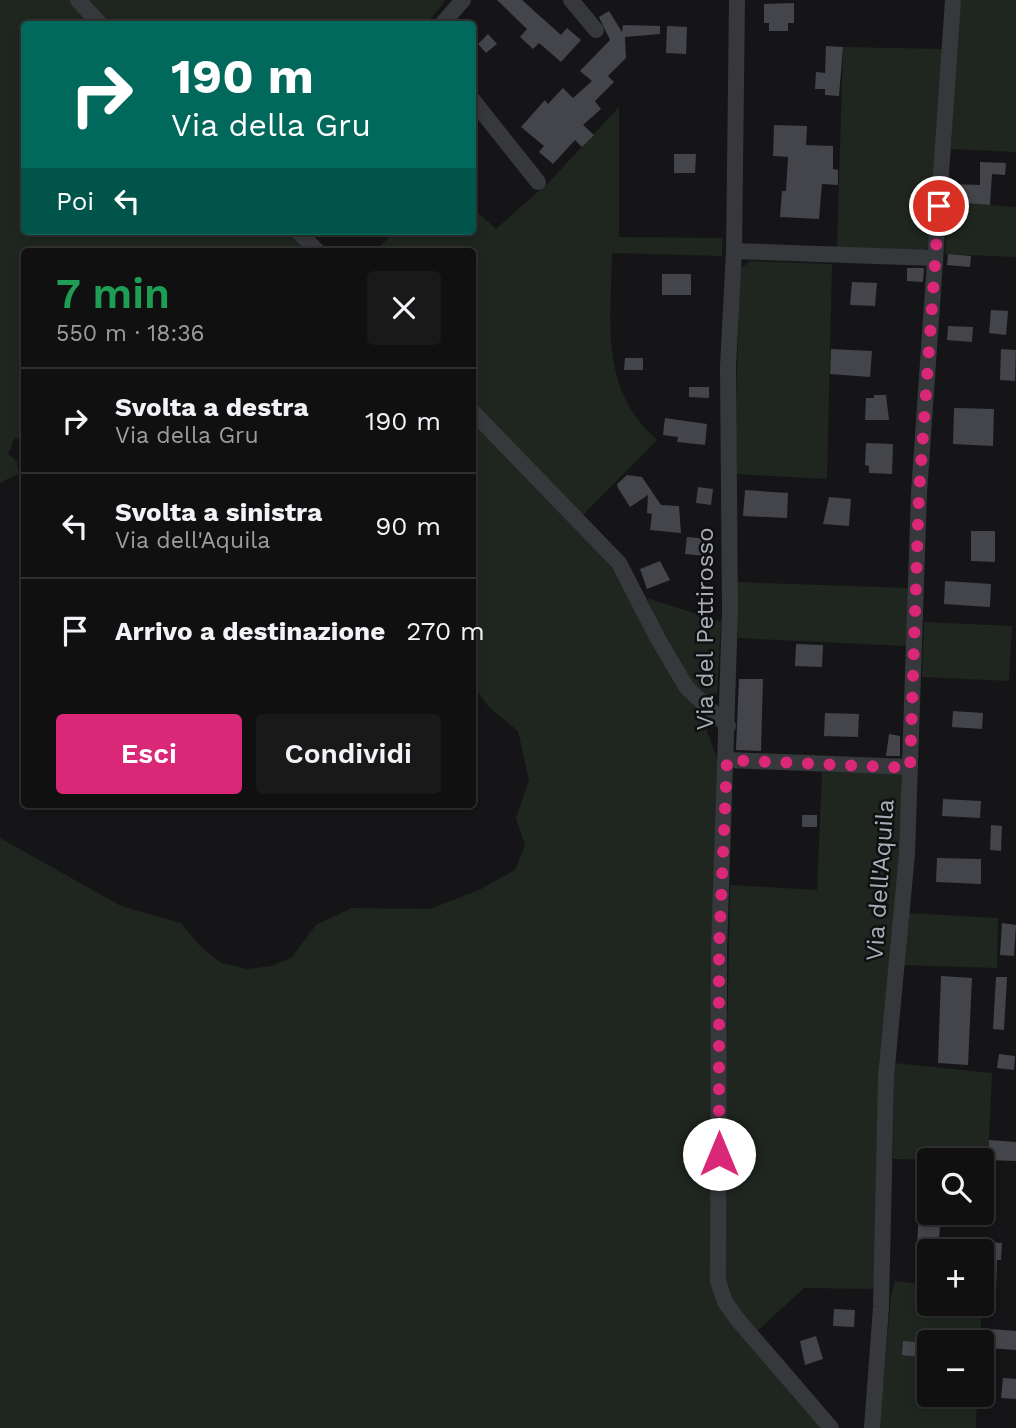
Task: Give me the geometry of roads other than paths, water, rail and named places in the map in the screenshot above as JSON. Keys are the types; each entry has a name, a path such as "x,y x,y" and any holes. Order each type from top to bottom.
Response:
{"street":[{"path":"78,0 97,21"},
{"path":"445,21 463,0"},
{"path":"571,0 596,30"},
{"name":"Via del Pettirosso","path":"737,0 734,251 728,367 728,726 719,949 718,1281 725,1302 738,1320 831,1428"},
{"name":"Via dell'Aquila","path":"869,1424 881,1307 886,1077 907,854 919,493 953,0"},
{"path":"476,104 538,182"},
{"path":"302,235 314,248"},
{"path":"734,251 935,258"},
{"path":"476,415 619,563 687,688 728,726"},
{"path":"727,760 910,768"}]}
